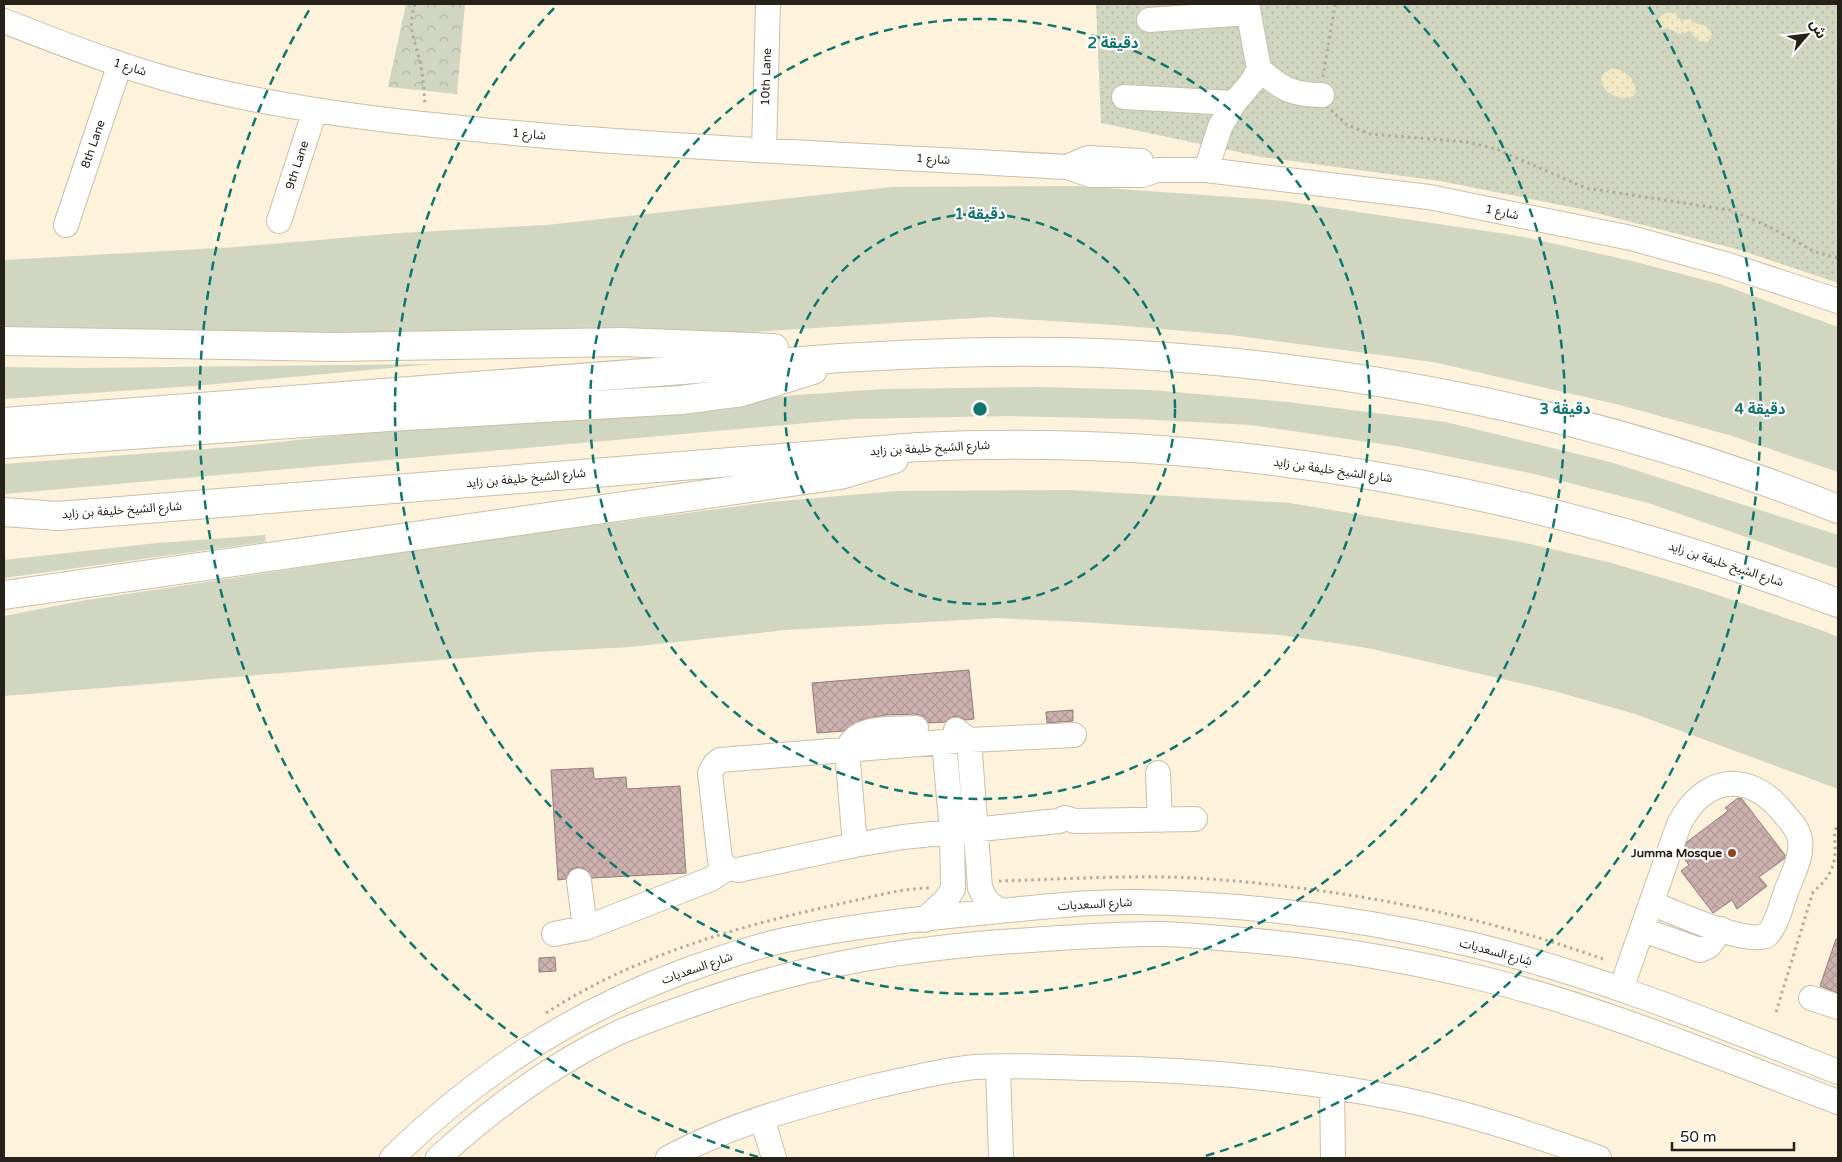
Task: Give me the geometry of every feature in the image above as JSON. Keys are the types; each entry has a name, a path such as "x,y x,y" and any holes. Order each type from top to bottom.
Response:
{"highway":[{"path":"4,341 335,347 622,342 782,348 840,358"},
{"path":"4,422 840,358 937,353 1046,352 1119,354 1192,359 1323,373 1438,392 1583,426 1728,468 1838,509"},
{"path":"4,444 390,416 696,398 742,392 772,384 840,358"},
{"name":"شارع الشيخ خليفة بن زايد","path":"4,512 58,516 918,447 1017,444 1133,448 1230,456 1362,473 1436,487 1556,514 1705,556 1838,603"},
{"path":"4,596 840,475 886,462 918,447"},
{"path":"4,525 58,516"}],"street":[{"name":"10th Lane","path":"764,150 768,4"},
{"path":"1149,20 1248,9 1259,69 1252,82 1234,103 1220,127 1206,170"},
{"name":"شارع 1","path":"4,21 120,64 214,91 315,110 427,126 672,145 1067,167 1091,175 1142,175 1157,170 1206,170 1429,197 1631,238 1725,264 1838,301"},
{"name":"8th Lane","path":"66,224 120,64"},
{"path":"1259,69 1289,91 1303,95 1322,95"},
{"path":"1124,97 1234,103"},
{"name":"9th Lane","path":"279,221 315,110"},
{"path":"855,845 847,750 854,738 872,731 950,728 960,732 968,740 980,888 986,900 999,912"},
{"path":"727,868 718,854 710,778 715,764 727,759 968,740 1068,736"},
{"path":"924,920 945,901 953,889 952,831 944,742"},
{"path":"1158,773 1160,820"},
{"path":"1621,989 1679,824 1689,809 1721,784 1741,783 1762,794 1778,807 1797,831 1800,850 1772,931 1759,938 1721,930 1652,903"},
{"path":"554,934 585,928 711,879 727,868 743,870 855,845 976,828 1059,821 1065,818 1075,821 1195,819"},
{"path":"579,881 585,928"},
{"name":"شارع السعديات","path":"392,1158 475,1084 517,1054 607,1003 711,962 781,941 852,927 1060,905 1137,902 1278,911 1377,924 1475,945 1580,975 1621,989 1689,1013 1838,1072"},
{"path":"1643,930 1700,950 1709,946 1721,930"},
{"path":"438,1158 492,1110 532,1082 576,1056 621,1032 729,992 799,971 883,955 970,944 1085,936 1160,934 1294,943 1391,958 1490,980 1579,1006 1838,1102"},
{"path":"1811,998 1838,1007"},
{"path":"998,1066 1001,1158"},
{"path":"668,1158 716,1135 762,1118 821,1100 950,1070 998,1066 1160,1069 1332,1086 1399,1099 1454,1113 1565,1152 1599,1158"},
{"path":"1332,1086 1333,1158"},
{"path":"762,1118 774,1158"}],"path":[{"path":"415,4 410,21 411,36 422,76 427,126"},
{"path":"1335,4 1323,72 1322,95 1326,104 1347,124 1370,134 1467,142 1519,158 1548,173 1586,188 1730,210 1768,226 1815,252 1838,258"},
{"path":"1776,1012 1813,892 1833,867 1837,852 1834,830 1838,825"}],"green space":[{"path":"406,4 465,4 457,94 388,87"},
{"path":"1096,4 1838,4 1838,283 1740,250 1581,209 1440,181 1262,157 1101,123"},
{"path":"1079,186 1284,201 1519,236 1632,261 1720,284 1838,327 1838,472 1729,435 1616,404 1433,362 1231,335 1114,325 991,317 732,333 499,336 4,327 4,260 236,247 400,233 547,225 892,187"},
{"path":"433,364 194,386 4,399 4,367 81,368"},
{"path":"1038,387 1151,390 1288,402 1446,422 1610,462 1838,535 1838,569 1648,503 1530,473 1402,447 1251,425 1136,419 1009,416 853,419 4,494 4,464 232,447 371,432 797,395 883,389"},
{"path":"1071,490 1290,503 1516,541 1608,562 1700,589 1821,630 1838,637 1838,789 1635,714 1554,691 1368,648 1280,635 1080,622 998,618 786,630 630,647 536,652 4,696 4,616 81,601 477,541 770,502 897,491"},
{"path":"265,535 266,542 4,578 4,560 157,543"}],"sand":[{"path":"1674,12 1681,21 1690,19 1697,24 1707,26 1712,34 1708,42 1699,41 1690,31 1680,34 1670,29 1658,28 1656,22 1660,17 1666,13"},
{"path":"1611,69 1616,69 1629,76 1634,85 1635,95 1624,98 1607,91 1601,81 1602,75"}],"building":[{"path":"969,670 974,719 966,720 957,716 945,722 928,723 923,716 916,714 885,715 862,720 844,731 817,733 812,683"},
{"path":"1073,710 1073,721 1047,723 1046,712"},
{"path":"593,768 594,779 626,777 627,789 680,786 686,873 592,878 585,869 578,867 570,870 566,879 558,880 551,770"},
{"name":"Jumma Mosque","path":"1738,798 1742,799 1785,855 1784,859 1759,877 1767,886 1737,909 1732,900 1713,913 1681,871 1689,865 1682,856 1687,842 1728,811 1725,808"},
{"path":"1836,939 1838,939 1838,993 1820,986"},
{"path":"555,957 556,971 539,972 539,958"}],"place":[{"name":"Jumma Mosque","path":"1732,853"}]}
